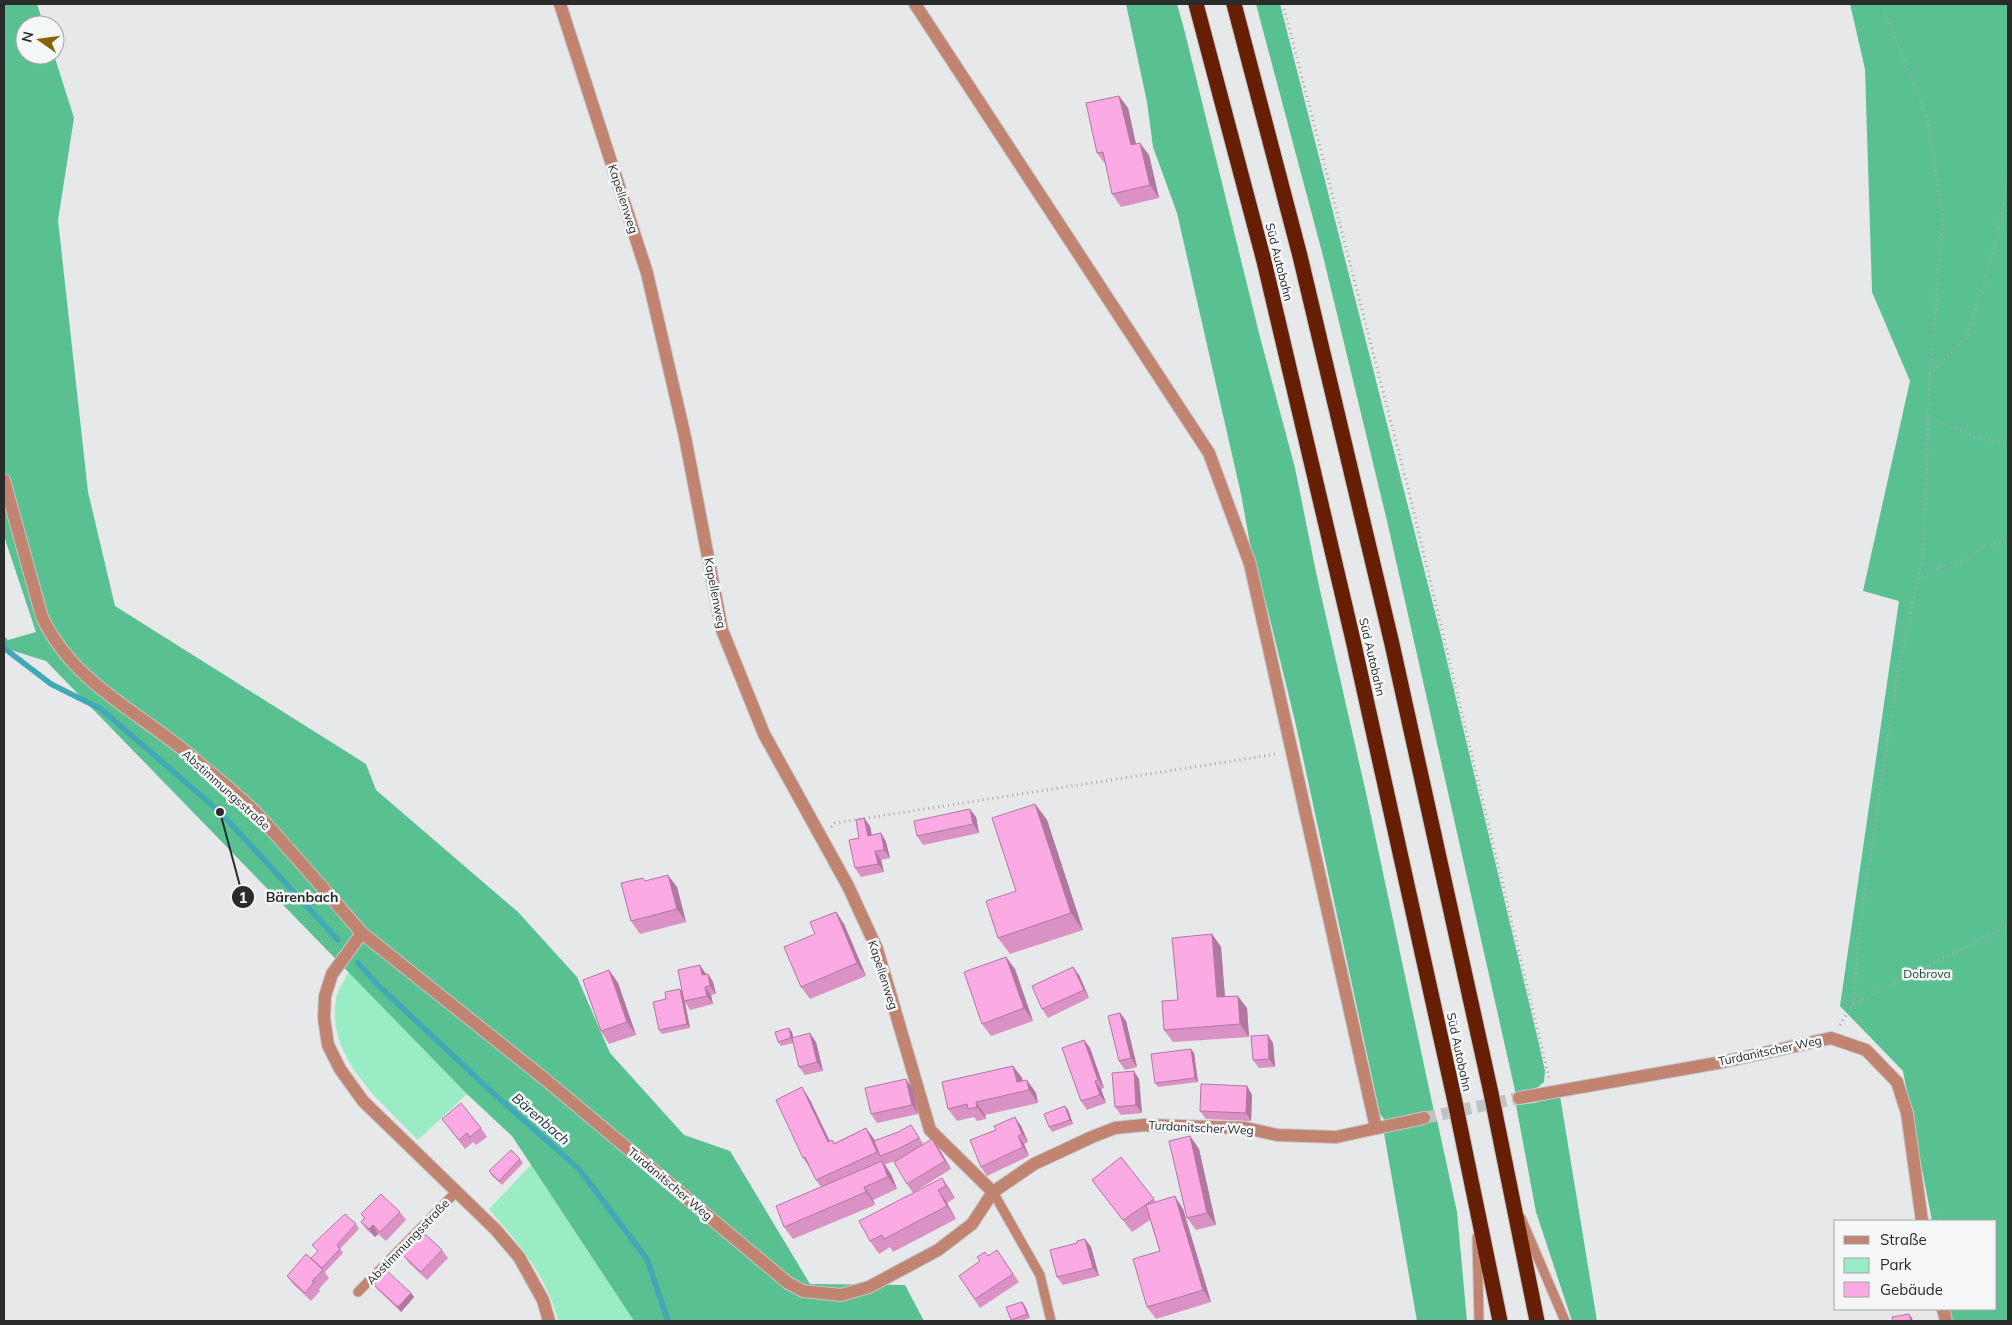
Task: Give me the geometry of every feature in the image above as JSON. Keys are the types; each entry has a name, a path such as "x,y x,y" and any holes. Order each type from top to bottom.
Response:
{"highway":[{"name":"Süd Autobahn","path":"1196,4 1264,261 1354,640 1500,1321"},
{"name":"Süd Autobahn","path":"1234,4 1300,256 1392,644 1537,1321"}],"street":[{"name":"Kapellenweg","path":"560,4 647,273 686,438 722,630 764,734 848,886 877,948 930,1130 992,1192"},
{"path":"915,4 1209,453 1250,564 1376,1128"},
{"name":"Abstimmungsstraße","path":"4,480 42,617 61,651 118,702 197,760 258,815 362,932 332,974 325,996 324,1018 328,1045 340,1069 363,1100 496,1230 519,1257 543,1300 550,1321"},
{"name":"Turdanitscher Weg","path":"362,932 546,1080 788,1283 803,1291 840,1295 868,1288 938,1250 972,1224 992,1192 1034,1164 1115,1128 1144,1125 1237,1128 1277,1135 1336,1137 1424,1118"},
{"name":"Turdanitscher Weg","path":"1519,1098 1723,1062 1831,1038 1866,1050 1897,1082 1907,1114 1922,1220"}],"lane":[{"name":"Abstimmungsstraße","path":"358,1292 457,1191"},
{"path":"992,1192 1040,1275 1051,1321"},
{"path":"1511,1195 1566,1321"},
{"path":"1476,1204 1479,1321"}],"path":[{"path":"1283,4 1411,502 1552,1091"},
{"path":"1854,1004 1860,916 1899,666 1924,555 1930,375 1943,218 1928,122 1882,4"},
{"path":"1930,375 1966,338 2000,228 2008,173"},
{"path":"1928,417 1979,438 2008,443"},
{"path":"1918,579 1941,566 1966,560 1984,546 2008,541"},
{"path":"820,837 835,823 1293,751"},
{"path":"1831,1038 1854,1004 2008,925"},
{"path":"1940,1213 1941,1220"}],"green space":[{"path":"4,4 37,4 41,15 15,15 15,65 57,65 74,118 58,220 88,492 115,606 366,764 376,790 518,912 577,977 610,1053 684,1135 730,1151 810,1284 905,1285 924,1321 634,1321 512,1136 467,1094 46,661 4,648 4,636 8,640 36,632 4,536"},
{"path":"1126,4 1177,4 1184,29 1260,337 1295,468 1434,1112 1386,1122 1380,1114 1295,721 1252,555 1241,494 1177,213 1153,147 1147,102"},
{"path":"1256,4 1280,4 1440,632 1538,1040 1545,1071 1544,1082 1538,1087 1516,1095 1387,521 1323,256"},
{"name":"Dobrova","path":"1850,4 2008,4 2008,1321 1951,1321 1949,1310 1997,1310 1997,1220 1932,1220 1903,1071 1840,1006 1899,601 1863,591 1910,381 1872,292 1865,69"},
{"path":"349,971 467,1094 418,1140 360,1078 348,1060 340,1041 335,1021 336,999"},
{"path":"1560,1096 1597,1321 1572,1321 1536,1212 1516,1105 1534,1103"},
{"path":"1437,1120 1457,1212 1467,1321 1417,1321 1384,1133"},
{"path":"531,1165 634,1321 558,1321 547,1290 531,1261 489,1209"}],"building":[{"path":"1119,96 1131,145 1140,143 1150,185 1112,194 1103,152 1097,153 1086,103"},
{"path":"1035,804 1071,913 998,938 986,901 1016,891 992,818"},
{"path":"970,809 973,824 917,836 914,821"},
{"path":"864,818 868,836 881,833 884,850 875,851 878,864 855,868 849,840 859,838 856,820"},
{"path":"668,875 677,909 631,921 621,883 643,878 645,881"},
{"path":"836,912 857,963 801,987 784,947 815,934 810,922"},
{"path":"1212,934 1217,997 1238,996 1240,1024 1164,1030 1162,1001 1178,1000 1172,938"},
{"path":"1006,957 1024,1008 982,1024 964,972"},
{"path":"700,965 702,975 708,974 710,986 705,987 707,996 684,1001 678,970"},
{"path":"1073,967 1084,990 1042,1009 1032,986"},
{"path":"609,970 627,1022 601,1031 583,980"},
{"path":"680,989 687,1024 659,1030 653,1002 666,999 665,992"},
{"path":"1120,1013 1131,1058 1119,1061 1108,1016"},
{"path":"789,1028 791,1038 778,1042 775,1032"},
{"path":"810,1033 817,1062 799,1067 792,1038"},
{"path":"1268,1035 1269,1059 1253,1060 1251,1036"},
{"path":"1084,1040 1098,1080 1095,1081 1100,1095 1081,1101 1062,1048"},
{"path":"1191,1049 1195,1078 1155,1083 1151,1054"},
{"path":"1013,1066 1017,1082 1027,1080 1029,1090 976,1102 977,1107 968,1109 967,1104 948,1109 942,1082"},
{"path":"1134,1071 1136,1105 1115,1107 1112,1073"},
{"path":"906,1079 912,1105 871,1114 865,1088"},
{"path":"1201,1084 1247,1086 1246,1113 1200,1111"},
{"path":"802,1087 828,1142 832,1140 834,1144 866,1128 877,1152 816,1180 805,1157 803,1158 776,1100"},
{"path":"461,1103 481,1128 470,1137 467,1133 459,1140 442,1119"},
{"path":"1065,1106 1070,1120 1049,1127 1044,1114"},
{"path":"1015,1117 1022,1134 1018,1136 1023,1147 981,1167 970,1140 996,1130 994,1126"},
{"path":"911,1125 919,1138 880,1156 874,1141"},
{"path":"1190,1136 1207,1213 1187,1218 1169,1141"},
{"path":"932,1139 945,1161 907,1184 894,1162"},
{"path":"511,1150 520,1159 499,1181 489,1171"},
{"path":"1121,1157 1154,1199 1123,1220 1092,1180"},
{"path":"882,1161 888,1177 864,1187 866,1192 784,1227 776,1206"},
{"path":"942,1178 946,1186 938,1190 947,1206 884,1239 882,1235 870,1241 859,1221"},
{"path":"381,1194 400,1212 380,1232 373,1225 369,1229 361,1222 365,1218 361,1214"},
{"path":"1175,1196 1203,1290 1147,1307 1133,1259 1160,1251 1146,1205"},
{"path":"345,1214 356,1224 337,1245 340,1249 322,1268 311,1258 318,1251 312,1245"},
{"path":"424,1233 442,1250 421,1272 403,1255"},
{"path":"1085,1239 1093,1268 1057,1277 1050,1250"},
{"path":"997,1250 1013,1274 975,1299 959,1276 980,1261 977,1257 985,1252 988,1256"},
{"path":"306,1254 323,1270 312,1281 314,1282 305,1293 287,1276"},
{"path":"387,1271 411,1293 398,1307 374,1285"},
{"path":"1022,1302 1027,1314 1011,1320 1006,1307"},
{"path":"1909,1314 1911,1321 1893,1321 1892,1317"}],"waterway":[{"name":"Bärenbach","path":"4,648 51,684 101,709 220,812 338,940"},
{"name":"Bärenbach","path":"358,963 378,985 494,1094 579,1169 647,1259 668,1321"}],"tunnel":[{"path":"1424,1118 1519,1098"}],"place":[{"name":"Bärenbach","path":"220,812"}]}
